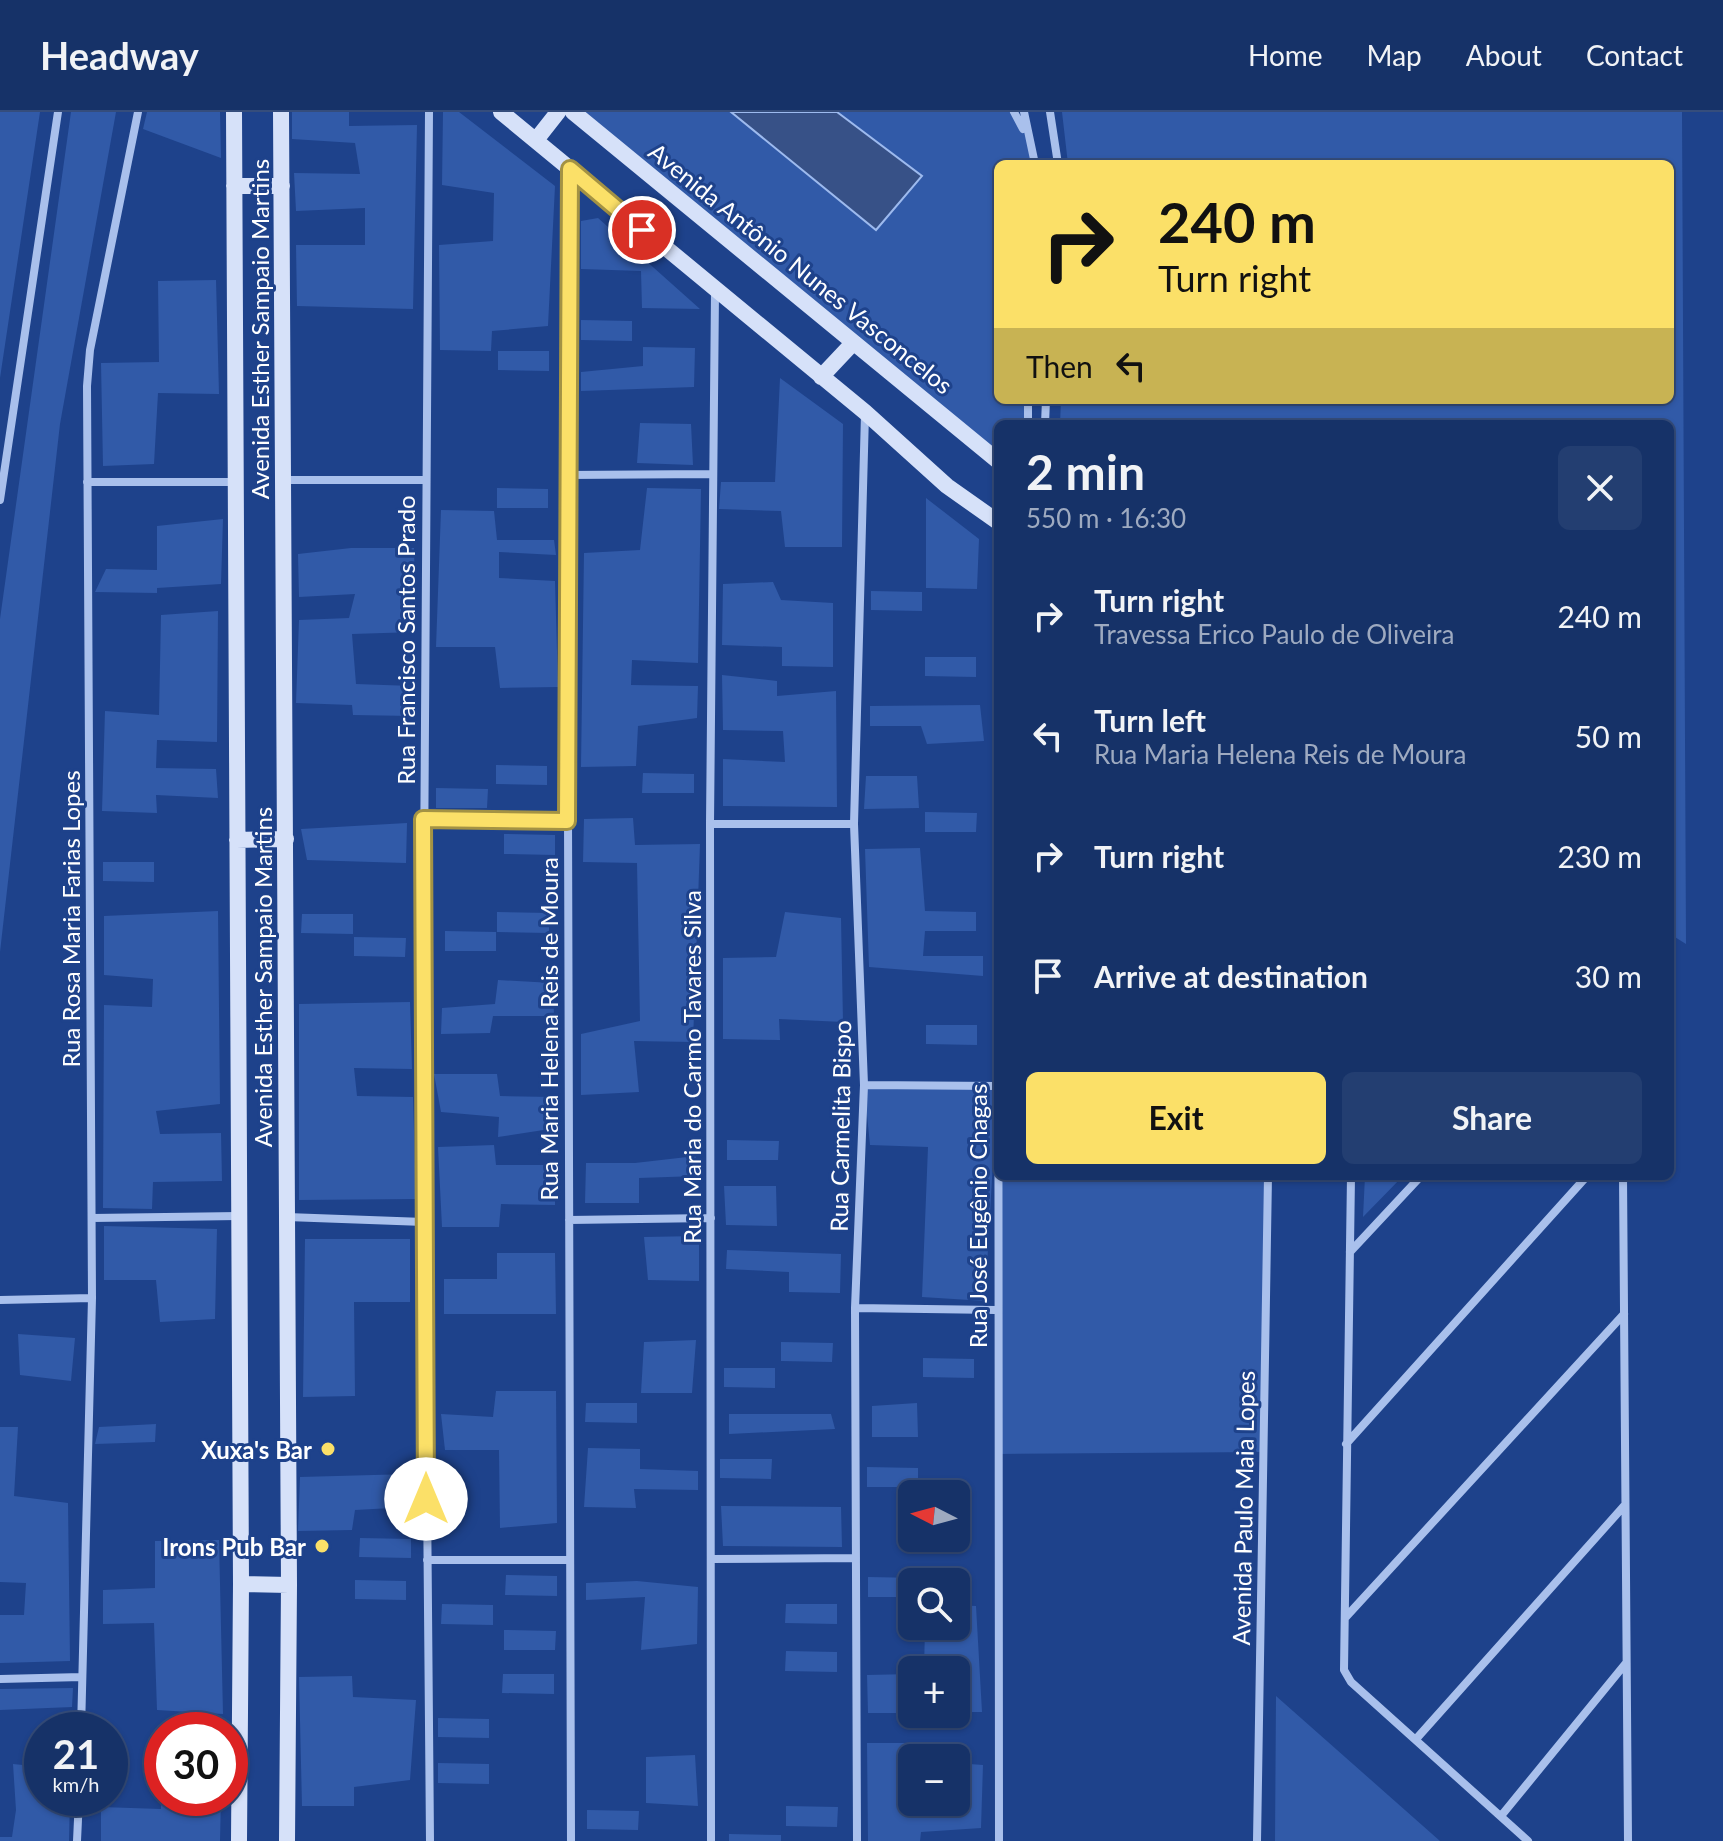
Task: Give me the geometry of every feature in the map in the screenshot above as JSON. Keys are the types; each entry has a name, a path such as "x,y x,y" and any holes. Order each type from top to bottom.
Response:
{"street":[{"path":"0,500 58,112"},
{"name":"Rua Rosa Maria Farias Lopes","path":"81,1712 92,1298 87,482 90,350 138,112"},
{"name":"Avenida Esther Sampaio Martins","path":"234,112 241,1584 239,1841"},
{"name":"Avenida Esther Sampaio Martins","path":"281,112 289,1585 287,1841"},
{"name":"Rua Francisco Santos Prado","path":"429,112 423,819 430,1841"},
{"path":"501,112 715,292 865,412 947,486 994,519"},
{"path":"536,140 558,112"},
{"name":"Avenida Antônio Nunes Vasconcelos","path":"573,112 994,458"},
{"path":"1014,112 1026,133"},
{"path":"1024,112 1034,160"},
{"path":"1050,112 1057,160"},
{"name":"Rua Maria Helena Reis de Moura","path":"570,169 567,821 571,1841"},
{"path":"234,186 282,186"},
{"name":"Rua Maria do Carmo Tavares Silva","path":"711,1841 710,824 715,292"},
{"path":"821,377 853,343"},
{"name":"Rua Carmelita Bispo","path":"857,1841 855,1308 864,1085 854,824 865,412"},
{"path":"567,475 711,474"},
{"path":"284,480 426,480"},
{"path":"87,482 236,482"},
{"path":"423,819 567,821"},
{"path":"710,824 854,824"},
{"path":"237,840 286,839"},
{"path":"864,1085 994,1086"},
{"name":"Rua José Eugênio Chagas","path":"997,1180 999,1841"},
{"name":"Avenida Paulo Maia Lopes","path":"1257,1841 1268,1180"},
{"path":"1351,1180 1344,1670 1351,1682 1417,1738 1528,1841"},
{"path":"1350,1252 1417,1180"},
{"path":"1345,1445 1583,1180"},
{"path":"1623,1180 1628,1841"},
{"path":"92,1218 239,1216"},
{"path":"286,1217 424,1222"},
{"path":"569,1220 711,1218"},
{"path":"0,1300 92,1298"},
{"path":"855,1308 996,1310"},
{"path":"1344,1618 1624,1314"},
{"path":"1417,1738 1625,1506"},
{"path":"711,1559 856,1558"},
{"path":"427,1560 569,1560"},
{"path":"241,1584 289,1585"},
{"path":"1501,1816 1626,1663"},
{"path":"0,1679 82,1677"},
{"path":"77,1841 78,1816"}],"shaded area":[{"path":"0,112 40,112 0,378"},
{"path":"71,112 116,112 60,424 0,952 0,619"},
{"path":"147,112 220,112 221,158 143,129"},
{"path":"292,112 349,112 349,126 417,125 413,309 297,306 296,245 365,245 365,208 296,211 294,173 360,174 355,143 292,139"},
{"path":"443,112 459,112 555,186 548,326 492,331 491,351 440,350 439,245 493,241 494,193 442,185"},
{"path":"567,112 1014,112 1026,133 1034,160 994,160 994,404 1028,404 1028,420 994,420 994,459"},
{"path":"731,112 837,112 922,176 876,230"},
{"path":"1062,112 1682,112 1686,944 1674,936 1674,420 1060,420 1061,404 1674,404 1674,160 1068,160"},
{"path":"598,218 700,309 642,308 641,271 581,269 581,221"},
{"path":"216,280 219,394 158,393 154,464 103,466 101,363 159,362 158,281"},
{"path":"581,320 632,321 632,341 581,340"},
{"path":"643,347 695,348 694,387 581,391 581,372 643,366"},
{"path":"498,351 549,351 549,371 498,370"},
{"path":"780,378 843,424 842,547 785,547 781,511 719,509 721,482 775,482"},
{"path":"640,423 691,424 693,465 637,463"},
{"path":"497,488 548,489 548,508 497,508"},
{"path":"647,488 701,489 698,663 632,660 631,685 698,686 697,718 638,726 636,766 581,767 584,553 640,550"},
{"path":"926,498 979,539 977,589 926,588"},
{"path":"441,510 494,511 497,540 554,540 556,555 499,552 499,578 555,581 558,687 500,688 495,647 436,647"},
{"path":"223,519 221,584 157,588 157,593 95,592 106,569 157,570 157,526"},
{"path":"351,548 414,548 416,632 352,634 356,684 412,686 412,716 353,715 352,705 296,703 299,620 349,618 355,594 299,597 298,554"},
{"path":"773,582 781,600 833,603 833,667 782,666 782,647 722,645 723,584"},
{"path":"871,591 922,592 922,611 871,610"},
{"path":"218,611 217,742 157,740 156,768 216,769 218,798 156,795 157,813 102,811 105,711 159,715 161,615"},
{"path":"925,657 976,657 976,677 925,676"},
{"path":"722,675 777,681 777,696 836,691 837,807 723,806 723,759 785,762 783,731 723,730"},
{"path":"980,705 984,741 927,744 921,726 870,726 870,706"},
{"path":"496,765 547,766 547,785 496,784"},
{"path":"643,773 694,774 694,793 642,793"},
{"path":"866,776 917,776 919,808 864,809"},
{"path":"436,788 488,789 487,808 436,808"},
{"path":"925,812 977,813 976,832 925,832"},
{"path":"633,818 635,845 700,844 693,1042 634,1041 639,1092 581,1095 581,1034 640,1021 637,863 583,862 584,819"},
{"path":"407,823 406,863 307,860 301,829"},
{"path":"504,834 555,835 555,855 504,854"},
{"path":"920,848 925,911 976,912 976,931 925,931 923,956 983,956 983,976 869,967 865,849"},
{"path":"103,862 154,862 154,882 103,881"},
{"path":"218,911 220,1104 156,1111 160,1134 221,1133 222,1181 153,1182 152,1209 103,1208 104,1005 152,1007 153,979 104,975 104,916"},
{"path":"497,912 549,913 549,933 497,932"},
{"path":"785,912 841,918 843,1022 779,1019 780,1040 723,1039 723,958 776,957"},
{"path":"302,914 353,914 353,934 301,933"},
{"path":"445,931 496,932 496,951 445,951"},
{"path":"354,937 406,938 405,957 354,956"},
{"path":"498,980 553,983 554,1016 493,1016 490,1033 441,1034 442,1008 495,1004"},
{"path":"410,1002 412,1069 354,1068 357,1096 413,1097 416,1199 299,1200 299,1004"},
{"path":"926,1025 977,1025 977,1045 926,1044"},
{"path":"434,1074 497,1074 500,1096 552,1097 550,1129 498,1137 499,1117 441,1112"},
{"path":"864,1085 994,1085 994,1144 985,1301 922,1297 928,1147 870,1145"},
{"path":"727,1140 779,1141 778,1160 727,1160"},
{"path":"494,1145 496,1165 555,1165 555,1205 501,1204 499,1227 442,1227 438,1147"},
{"path":"696,1156 697,1176 639,1178 639,1203 585,1203 586,1163 635,1163"},
{"path":"996,1180 1268,1180 1264,1452 998,1454"},
{"path":"1365,1180 1399,1180 1363,1217"},
{"path":"724,1186 776,1186 777,1226 726,1225"},
{"path":"104,1226 217,1229 215,1319 160,1322 156,1280 104,1280"},
{"path":"699,1236 699,1281 648,1280 644,1237"},
{"path":"305,1239 410,1239 410,1302 354,1302 355,1396 303,1397"},
{"path":"727,1250 841,1254 840,1293 789,1292 789,1272 726,1269"},
{"path":"497,1253 555,1253 556,1314 444,1314 444,1279 497,1279"},
{"path":"18,1334 75,1338 71,1381 20,1375"},
{"path":"696,1340 692,1393 641,1393 644,1342"},
{"path":"781,1342 833,1343 832,1362 781,1361"},
{"path":"923,1358 974,1359 974,1378 923,1377"},
{"path":"724,1368 775,1368 775,1388 724,1387"},
{"path":"496,1391 556,1391 557,1523 500,1528 499,1450 445,1450 441,1414 493,1417"},
{"path":"586,1403 637,1403 637,1423 585,1422"},
{"path":"917,1403 918,1437 872,1437 872,1406"},
{"path":"729,1414 831,1414 835,1429 729,1434"},
{"path":"156,1424 155,1442 95,1444 99,1427"},
{"path":"0,1427 18,1427 14,1496 68,1503 70,1661 0,1663 0,1615 24,1615 26,1583 0,1582"},
{"path":"588,1448 640,1449 640,1469 698,1471 698,1490 634,1489 636,1508 584,1507"},
{"path":"720,1459 772,1459 771,1479 720,1478"},
{"path":"867,1467 918,1468 918,1480 898,1480 898,1487 867,1487"},
{"path":"410,1474 410,1507 355,1510 352,1530 298,1531 300,1477"},
{"path":"721,1506 841,1507 842,1547 723,1546"},
{"path":"360,1538 411,1539 411,1558 359,1557"},
{"path":"219,1540 223,1712 157,1710 154,1623 103,1624 103,1590 155,1588 155,1541"},
{"path":"506,1575 557,1576 557,1596 505,1595"},
{"path":"868,1577 898,1578 898,1597 868,1597"},
{"path":"355,1580 406,1581 406,1600 355,1599"},
{"path":"637,1581 698,1587 697,1644 641,1650 645,1597 586,1600 586,1583"},
{"path":"442,1604 493,1605 493,1625 441,1624"},
{"path":"786,1604 837,1604 837,1624 785,1623"},
{"path":"970,1606 976,1606 982,1712 970,1712 970,1656 924,1656 925,1640 970,1640"},
{"path":"504,1630 556,1631 555,1650 504,1650"},
{"path":"786,1651 837,1652 837,1672 785,1671"},
{"path":"503,1674 554,1674 554,1694 502,1693"},
{"path":"898,1674 898,1713 868,1713 867,1675"},
{"path":"352,1676 353,1697 416,1700 410,1780 354,1787 354,1806 302,1806 299,1677"},
{"path":"73,1688 72,1707 0,1710 0,1689"},
{"path":"1276,1696 1440,1841 1275,1841"},
{"path":"438,1718 489,1719 489,1738 438,1737"},
{"path":"867,1743 923,1743 898,1744 898,1816 970,1816 970,1764 983,1765 981,1828 921,1832 920,1841 868,1841"},
{"path":"695,1755 698,1806 646,1803 646,1757"},
{"path":"438,1763 489,1764 489,1784 438,1783"},
{"path":"13,1764 24,1765 24,1816 70,1816 69,1841 0,1841 0,1837 12,1837 16,1810"},
{"path":"786,1806 838,1807 837,1827 786,1826"},
{"path":"128,1808 144,1808 144,1816 221,1816 220,1841 101,1841 101,1816 128,1816"},
{"path":"587,1810 639,1811 638,1830 587,1829"},
{"path":"729,1834 781,1835 781,1841 729,1841"}],"place":[{"name":"Xuxa's Bar","path":"328,1449"},
{"name":"Irons Pub Bar","path":"322,1546"}],"route":[{"path":"426,1499 423,819 567,821 570,169 642,230"}]}
